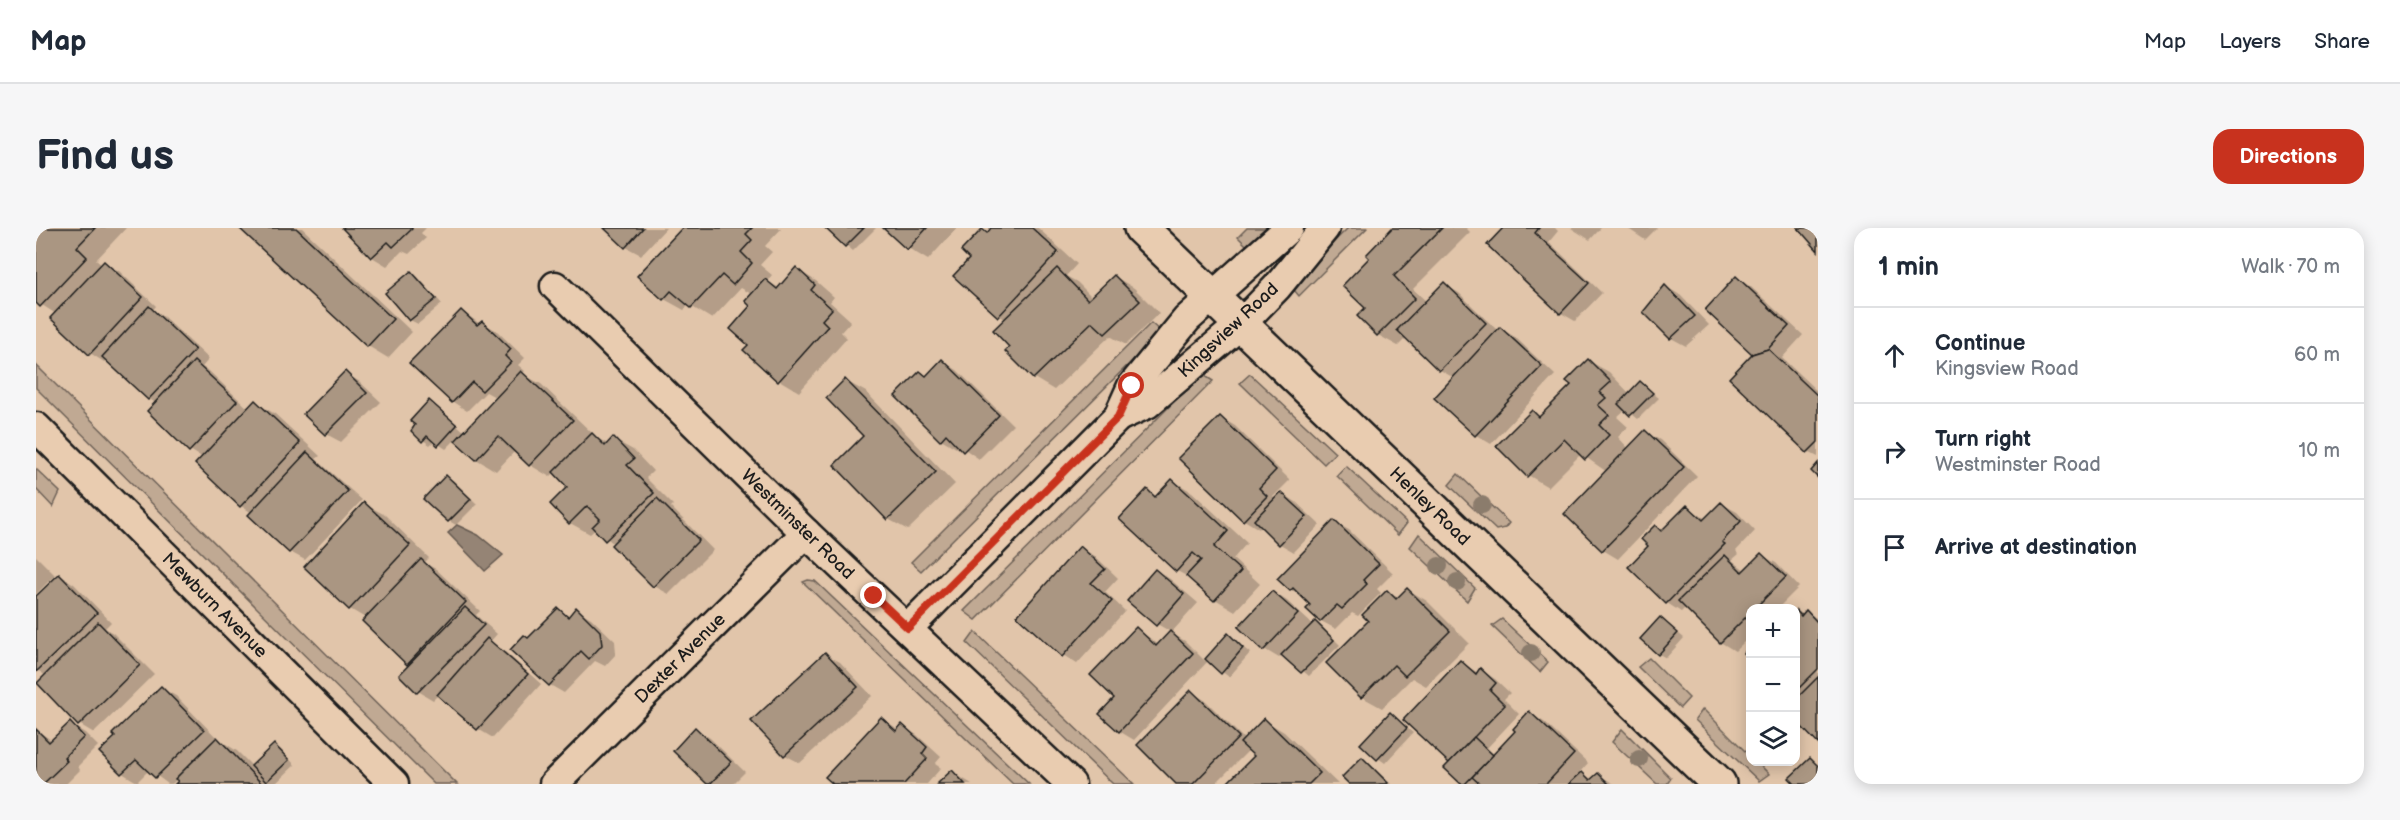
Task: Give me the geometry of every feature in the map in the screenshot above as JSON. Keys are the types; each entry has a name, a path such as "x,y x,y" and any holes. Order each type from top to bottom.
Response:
{"street":[{"name":"Henley Road","path":"1141,228 1719,784"},
{"name":"Kingsview Road","path":"908,628 1118,417 1132,386 1187,319 1289,228"},
{"name":"Kingsview Road","path":"1118,417 1147,404 1241,324 1277,287 1325,228"},
{"name":"Westminster Road","path":"555,286 806,533 1071,784"},
{"name":"Mewburn Avenue","path":"36,427 394,784"},
{"name":"Dexter Avenue","path":"554,784 806,533"}],"shaded area":[{"path":"1247,228 1266,228 1247,246 1238,237"},
{"path":"1348,228 1367,228 1299,296 1290,285"},
{"path":"1151,323 1161,332 921,571 911,562"},
{"path":"36,365 457,784 434,784 36,388"},
{"path":"1202,374 1213,381 976,620 964,611"},
{"path":"1250,374 1335,453 1324,464 1240,383"},
{"path":"1346,466 1407,523 1398,535 1337,476"},
{"path":"36,469 60,492 53,507 36,489"},
{"path":"1458,474 1509,523 1505,528 1496,530 1449,485"},
{"path":"457,525 478,535 503,555 485,571 448,533"},
{"path":"1419,534 1475,588 1467,601 1410,547"},
{"path":"815,581 1029,784 1013,784 803,582"},
{"path":"1502,619 1548,662 1540,672 1492,626"},
{"path":"975,632 1134,784 1113,784 967,643"},
{"path":"1649,658 1689,698 1680,708 1638,667"},
{"path":"1703,709 1746,752 1746,766 1761,766 1769,774 1759,781 1695,720"},
{"path":"1622,729 1671,778 1667,784 1657,784 1612,742"}],"building":[{"path":"36,228 95,228 77,247 87,257 40,307 36,303"},
{"path":"239,228 296,228 393,319 367,347"},
{"path":"342,228 412,229 393,247 388,242 371,258"},
{"path":"604,228 643,228 625,248"},
{"path":"682,228 752,228 746,234 752,240 741,252 752,263 733,285 722,275 691,308 671,291 663,300 637,276"},
{"path":"825,228 864,228 845,247"},
{"path":"883,228 927,228 907,250"},
{"path":"991,228 1032,228 1058,252 998,317 953,276 969,259 961,251 982,229 987,233"},
{"path":"1392,228 1442,228 1394,276 1415,298 1377,336 1357,316 1365,308 1342,286 1369,258 1366,255"},
{"path":"1503,228 1539,228 1535,233 1589,283 1560,314 1487,245"},
{"path":"1798,228 1818,228 1818,251"},
{"path":"104,261 143,297 89,355 50,318"},
{"path":"796,267 815,285 811,290 832,309 822,320 828,326 778,382 743,350 748,345 730,329 750,306 745,301 765,279 777,289"},
{"path":"1057,268 1088,300 1114,275 1140,301 1105,334 1092,322 1033,379 1005,351 1009,347 993,330"},
{"path":"411,271 436,299 409,321 385,293"},
{"path":"1736,276 1789,326 1768,349 1752,354 1705,310"},
{"path":"1444,282 1486,323 1439,371 1397,330"},
{"path":"1665,285 1695,316 1670,339 1643,312"},
{"path":"149,306 195,350 148,400 102,357"},
{"path":"461,310 477,325 482,321 511,349 505,356 511,362 482,391 472,382 452,403 409,363"},
{"path":"1500,327 1542,366 1475,436 1434,398"},
{"path":"1768,349 1818,396 1818,442 1807,453 1729,378 1752,354"},
{"path":"942,359 999,415 963,452 946,434 940,441 895,396 920,371 926,376"},
{"path":"1588,359 1611,382 1600,392 1606,398 1598,405 1609,415 1599,425 1609,435 1585,460 1564,439 1527,477 1496,446 1532,410 1539,417 1571,385 1566,381"},
{"path":"194,361 237,401 189,452 147,411"},
{"path":"345,371 367,393 325,435 303,414"},
{"path":"521,371 573,420 529,466 498,436 476,460 455,441"},
{"path":"845,379 936,472 887,520 834,465 863,436 826,398"},
{"path":"1640,381 1653,393 1630,416 1618,404"},
{"path":"255,400 300,443 240,507 195,464"},
{"path":"429,400 457,425 438,446 427,436 422,442 411,431 415,425 410,421"},
{"path":"1220,416 1276,470 1259,488 1267,496 1243,521 1178,458"},
{"path":"1645,430 1684,467 1602,551 1564,514"},
{"path":"592,433 605,446 613,437 634,459 627,465 654,493 605,541 592,527 600,519 587,506 569,524 550,504 567,487 553,472"},
{"path":"307,452 348,491 289,553 248,515"},
{"path":"1818,463 1818,478 1811,471"},
{"path":"446,475 471,499 448,522 423,499"},
{"path":"1172,479 1228,531 1214,547 1241,571 1214,601 1186,576 1201,560 1193,553 1176,572 1119,519 1147,489 1155,497"},
{"path":"1281,492 1307,516 1279,545 1254,520"},
{"path":"657,498 699,540 653,587 611,545"},
{"path":"364,502 410,545 349,610 304,567"},
{"path":"1721,502 1741,521 1722,542 1725,544 1666,604 1628,567 1648,546 1641,539 1655,525 1661,531 1687,505 1703,520"},
{"path":"1334,520 1379,564 1363,580 1367,584 1342,609 1337,605 1320,622 1306,609 1310,605 1293,588 1290,591 1277,579"},
{"path":"1080,546 1105,569 1091,583 1112,601 1062,657 1017,616"},
{"path":"1761,553 1786,577 1759,604 1746,604 1746,617 1720,643 1678,601 1725,555 1742,572"},
{"path":"421,559 466,602 407,665 362,621"},
{"path":"1155,569 1184,594 1156,626 1127,601"},
{"path":"59,574 97,613 36,672 36,596"},
{"path":"1407,588 1450,631 1405,676 1394,665 1361,698 1326,663 1368,621 1362,615 1387,590 1396,599"},
{"path":"1272,591 1298,614 1263,651 1238,627"},
{"path":"465,607 484,625 417,693 399,675"},
{"path":"576,607 600,631 602,645 589,659 581,651 549,686 510,650 524,635 528,638 558,608 568,617"},
{"path":"1806,610 1818,623 1818,669 1800,687 1800,615"},
{"path":"1660,617 1678,633 1658,655 1640,639"},
{"path":"1315,621 1334,640 1301,673 1281,655"},
{"path":"98,622 140,665 78,726 37,683"},
{"path":"1136,627 1156,646 1170,631 1193,653 1119,732 1099,714 1114,698 1090,675"},
{"path":"1228,633 1243,648 1221,674 1205,659"},
{"path":"487,638 528,674 477,730 437,695"},
{"path":"825,652 858,687 784,756 751,721"},
{"path":"1460,660 1476,674 1480,668 1496,683 1490,690 1505,705 1449,763 1403,720"},
{"path":"1818,677 1818,744 1800,725 1800,695"},
{"path":"161,686 204,730 155,778 136,760 121,774 99,752 115,737 112,734"},
{"path":"1191,690 1239,737 1193,784 1176,784 1137,745"},
{"path":"1529,711 1574,754 1546,784 1480,784 1472,777 1515,731 1513,729"},
{"path":"1390,712 1407,728 1377,760 1360,744"},
{"path":"881,717 896,731 902,724 927,747 922,754 927,759 904,784 833,784 825,777"},
{"path":"1264,718 1320,773 1309,784 1226,784 1254,756 1240,743"},
{"path":"70,722 84,737 64,757 67,761 43,784 36,784 36,729 49,742"},
{"path":"695,727 731,762 710,784 707,784 673,751"},
{"path":"217,737 260,784 175,784 178,781 175,779"},
{"path":"1474,737 1493,755 1465,784 1461,784 1444,768"},
{"path":"274,744 289,760 266,782 251,766"},
{"path":"1362,757 1387,784 1349,784 1342,777"},
{"path":"1810,758 1818,766 1818,777 1811,784 1795,784 1789,778"},
{"path":"952,770 965,784 937,784"},
{"path":"1582,772 1590,780 1598,773 1609,784 1569,784"}],"route":[{"path":"874,596 908,628 1118,417 1132,386"}]}
